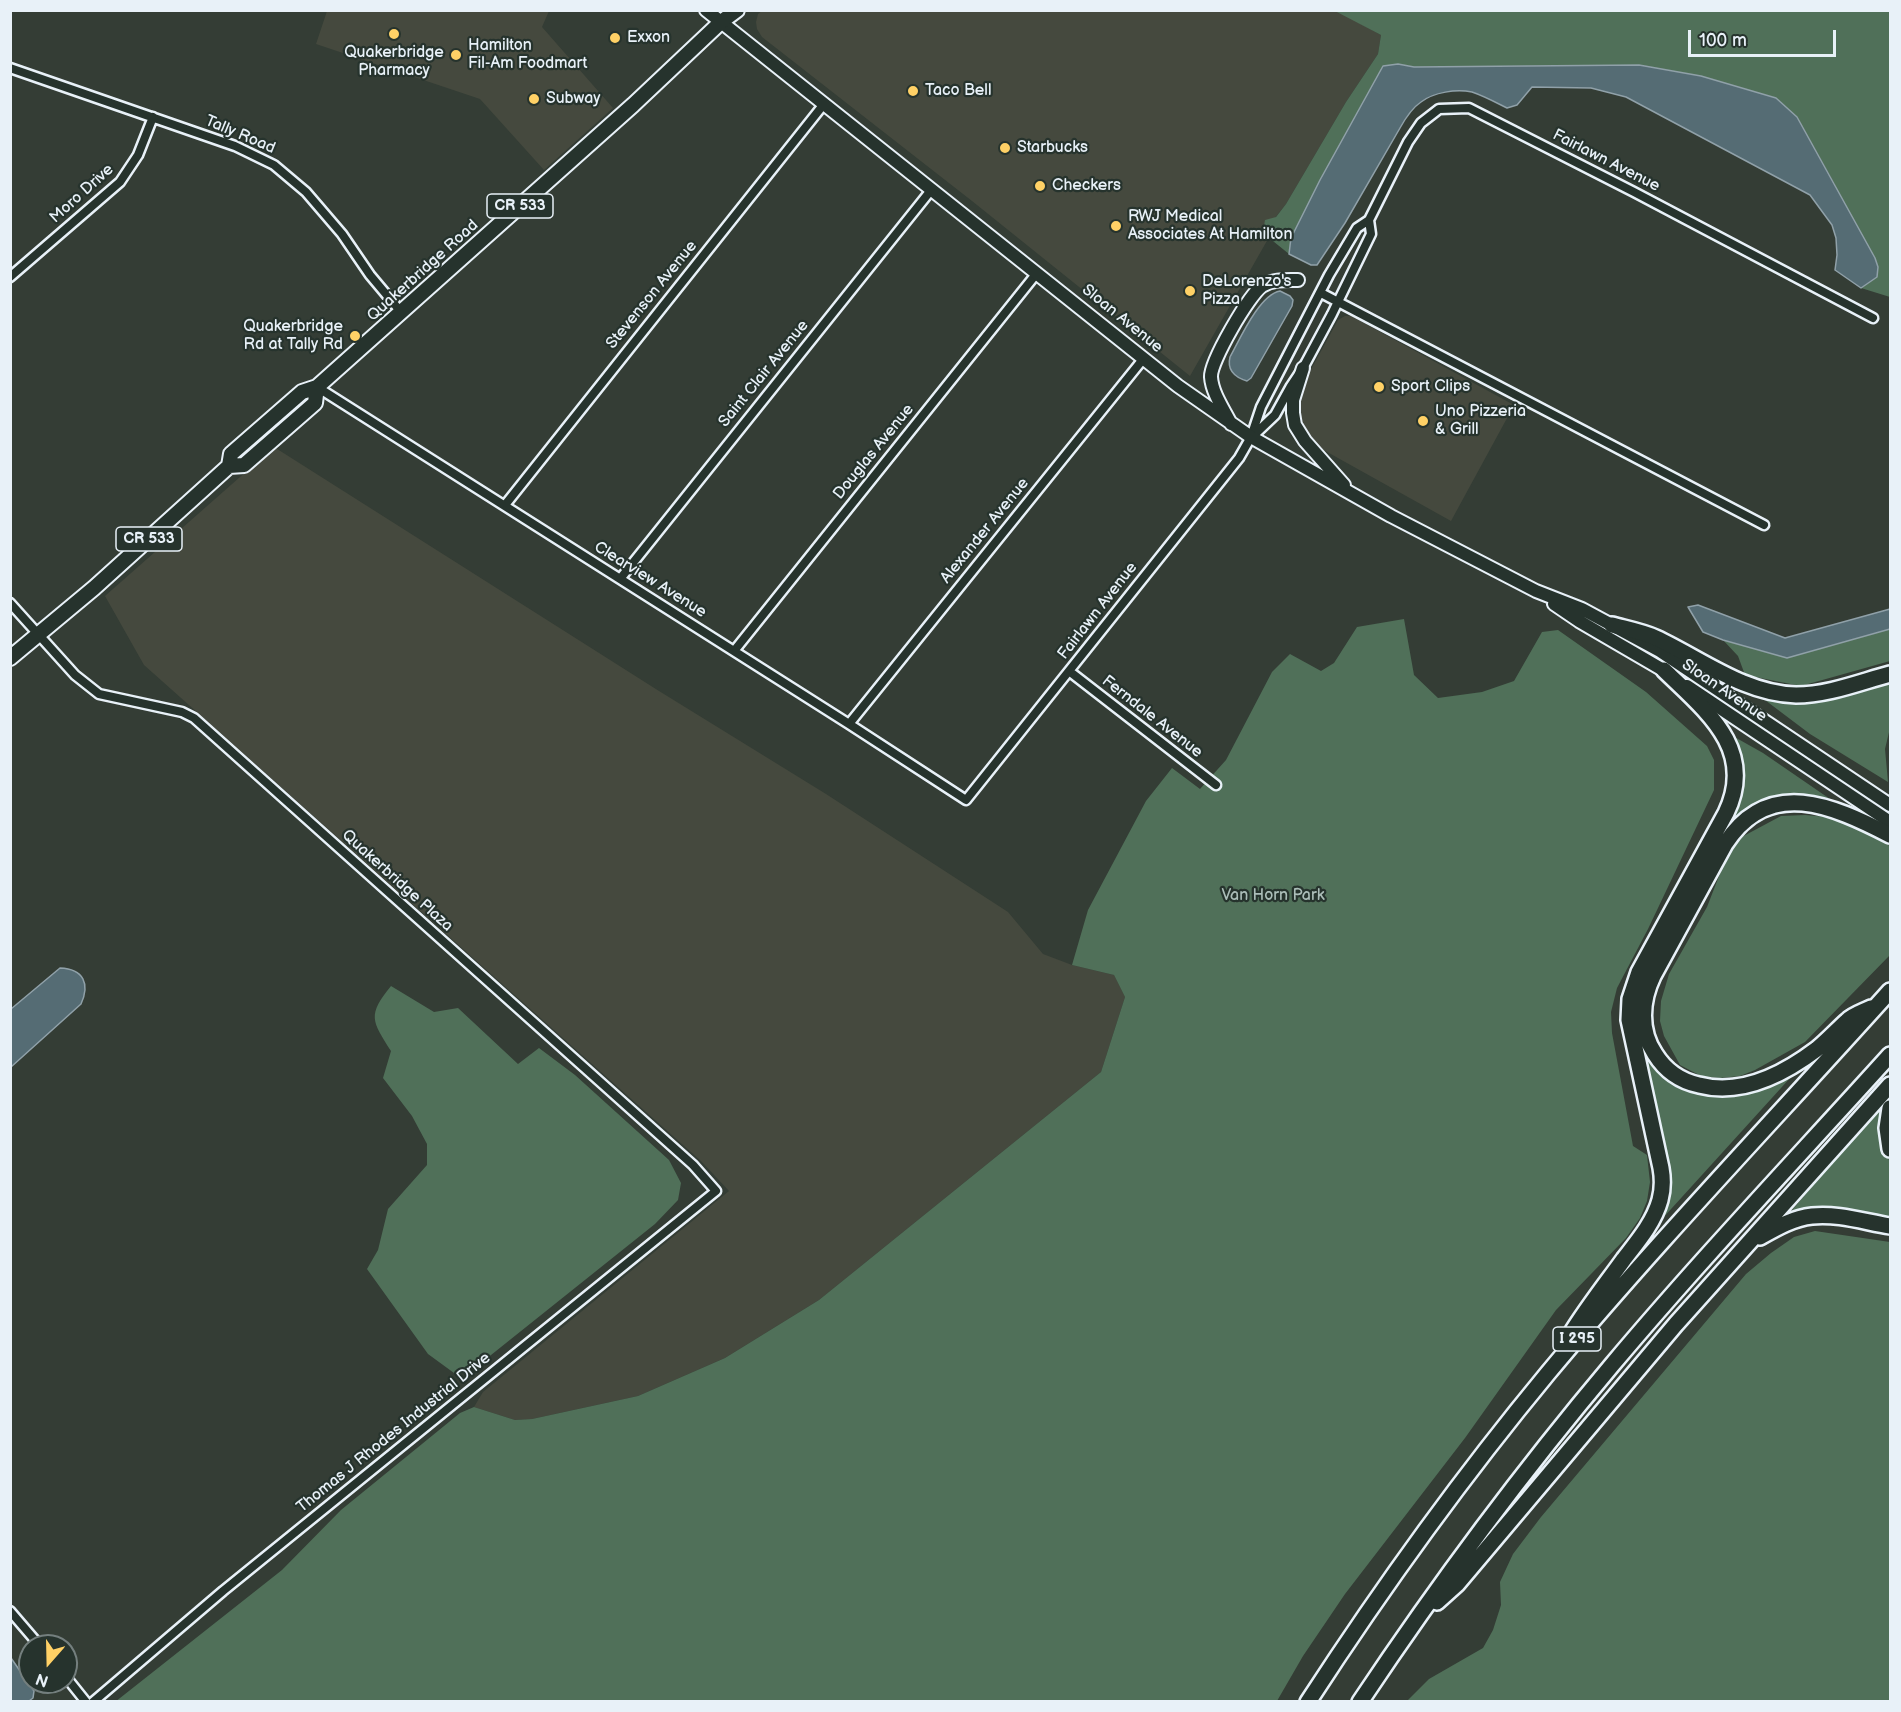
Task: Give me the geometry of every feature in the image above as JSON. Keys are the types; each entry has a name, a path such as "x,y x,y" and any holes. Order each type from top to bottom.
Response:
{"highway":[{"path":"1612,625 1654,637 1743,683 1778,693 1826,692 1890,674"},
{"path":"1547,1374 1584,1313 1644,1232 1660,1202 1661,1168 1630,1028 1629,999 1639,972 1726,813 1735,790 1735,765 1730,747 1722,732 1708,713 1664,670"},
{"path":"1879,1004 1848,1019 1817,1048 1784,1071 1754,1083 1719,1088 1692,1084 1666,1068 1655,1055 1649,1042 1643,1017 1646,996 1653,976 1721,852 1734,831 1746,820 1772,806 1811,804 1839,810 1890,835"},
{"name":"I 295","path":"1308,1701 1420,1539 1547,1374 1655,1250 1890,991"},
{"name":"I 295","path":"1360,1701 1414,1621 1512,1490 1613,1364 1684,1282 1890,1055"},
{"path":"1414,1621 1457,1584 1660,1341 1890,1086"},
{"path":"1890,1108 1887,1128 1890,1149"},
{"path":"1749,1243 1791,1222 1811,1216 1890,1226"}],"main road":[{"name":"Sloan Avenue","path":"706,10 1144,358 1251,438 1424,534 1536,591 1582,609 1676,661 1890,805"},
{"name":"Quakerbridge Road","path":"10,658 94,588 229,466 231,454 302,392 317,387 737,10"},
{"path":"1231,424 1212,383 1211,373 1215,360 1245,307 1259,289 1276,281 1298,280"},
{"path":"1304,368 1293,400 1295,425 1301,436 1351,493"},
{"name":"Sloan Avenue","path":"1536,591 1579,621 1664,670 1890,822"}],"street":[{"name":"Tally Road","path":"10,68 255,154 290,177 306,192 342,234 370,275 401,312"},
{"name":"Stevenson Avenue","path":"504,505 824,104"},
{"name":"Fairlawn Avenue","path":"1251,438 1261,407 1329,275 1357,228 1369,220 1420,123 1439,109 1469,108 1873,318"},
{"name":"Moro Drive","path":"10,277 120,182 138,155 153,117"},
{"name":"Saint Clair Avenue","path":"620,579 933,189"},
{"name":"Fairlawn Avenue","path":"966,800 1234,464 1251,438 1275,415 1304,368 1371,234 1369,220"},
{"name":"Douglas Avenue","path":"734,651 1037,273"},
{"path":"1321,293 1764,525"},
{"name":"Alexander Avenue","path":"849,724 1144,358"},
{"name":"Clearview Avenue","path":"317,387 966,800"},
{"name":"Quakerbridge Plaza","path":"10,603 75,675 99,694 182,712 194,718 684,1157 716,1191"},
{"name":"Ferndale Avenue","path":"1070,671 1216,785"},
{"name":"Thomas J Rhodes Industrial Drive","path":"93,1701 223,1591 716,1191"},
{"path":"10,1611 30,1634"}],"shaded area":[{"path":"763,10 1336,10 1381,35 1378,54 1346,102 1286,204 1263,233 1268,239 1190,376 972,201 762,37 756,22 758,14"},
{"path":"327,11 549,11 542,27 613,108 544,170 480,99 316,44"},
{"path":"1351,316 1512,404 1512,409 1451,521 1320,448 1299,426 1296,402 1302,386 1338,320"},
{"path":"274,447 826,794 1008,912 1043,954 1072,965 1114,975 1125,997 1101,1072 819,1300 725,1358 638,1396 532,1419 515,1420 474,1407 483,1392 729,1191 701,1161 144,665 105,596"}],"green space":[{"path":"1335,11 1890,11 1890,297 1861,288 1877,277 1834,183 1797,117 1776,98 1701,76 1639,65 1414,67 1398,64 1291,238 1289,254 1263,233 1265,220 1276,217 1286,204 1346,102 1378,54 1381,35"},
{"path":"290,412 291,415 256,445 258,440"},
{"name":"Van Horn Park","path":"1404,619 1414,675 1438,698 1482,692 1514,681 1542,632 1558,630 1646,692 1707,746 1714,760 1714,790 1648,929 1617,988 1611,1012 1612,1033 1633,1146 1647,1155 1650,1182 1647,1201 1640,1218 1626,1238 1556,1310 1465,1438 1345,1594 1303,1656 1277,1701 115,1702 282,1570 341,1510 460,1413 474,1407 515,1420 532,1419 638,1396 725,1358 819,1300 1101,1072 1125,997 1114,975 1072,965 1088,910 1146,801 1172,768 1200,789 1226,760 1272,672 1290,654 1321,671 1334,663 1357,627"},
{"path":"1890,629 1890,661 1801,686 1745,675 1738,656 1723,640 1787,658"},
{"path":"1890,682 1890,728 1885,749 1888,782 1810,734 1757,694 1843,694"},
{"path":"1731,735 1763,753 1830,799 1782,798 1730,820 1744,778"},
{"path":"1805,815 1839,818 1890,846 1890,955 1805,1042 1740,1076 1720,1078 1701,1076 1680,1065 1664,1036 1660,1021 1661,1001 1669,974 1707,907 1721,871 1738,839 1781,816"},
{"path":"391,986 434,1012 458,1008 518,1064 539,1048 575,1075 669,1160 681,1183 678,1200 655,1224 471,1371 454,1373 428,1354 367,1269 378,1250 388,1209 427,1165 427,1144 412,1116 383,1078 391,1051 376,1025 375,1011"},
{"path":"1643,1052 1658,1067 1713,1094 1752,1092 1791,1077 1652,1230 1667,1193"},
{"path":"1889,1096 1881,1131 1890,1164 1890,1217 1831,1209 1804,1211 1787,1216"},
{"path":"1815,1231 1890,1242 1890,1701 1407,1701 1429,1679 1483,1648 1493,1630 1501,1605 1500,1582 1513,1554 1541,1517 1746,1274 1794,1237"}],"water":[{"path":"1398,64 1414,67 1639,65 1701,76 1776,98 1797,117 1875,258 1878,267 1877,277 1861,288 1835,270 1836,238 1832,225 1810,195 1626,97 1591,88 1532,87 1517,105 1507,108 1481,95 1466,91 1445,92 1426,99 1406,117 1345,223 1317,265 1311,265 1289,254 1291,238 1320,180 1383,66"},
{"path":"1280,291 1290,296 1293,300 1292,306 1251,378 1247,381 1235,375 1231,369 1230,357 1258,309 1272,294"},
{"path":"1698,605 1785,638 1890,609 1890,629 1787,658 1703,632 1688,607"},
{"path":"60,968 75,971 83,979 85,990 81,1004 11,1067 11,1009"},
{"path":"11,1658 18,1668 18,1694 34,1694 29,1701 11,1701"}],"place":[{"name":"Quakerbridge Pharmacy","path":"394,34"},
{"name":"Exxon","path":"615,38"},
{"name":"Hamilton Fil-Am Foodmart","path":"456,55"},
{"name":"Taco Bell","path":"913,91"},
{"name":"Subway","path":"534,99"},
{"name":"Starbucks","path":"1005,148"},
{"name":"Checkers","path":"1040,186"},
{"name":"RWJ Medical Associates At Hamilton","path":"1116,226"},
{"name":"DeLorenzo's Pizza","path":"1190,291"},
{"name":"Quakerbridge Rd at Tally Rd","path":"355,336"},
{"name":"Sport Clips","path":"1379,387"},
{"name":"Uno Pizzeria & Grill","path":"1423,421"}]}
